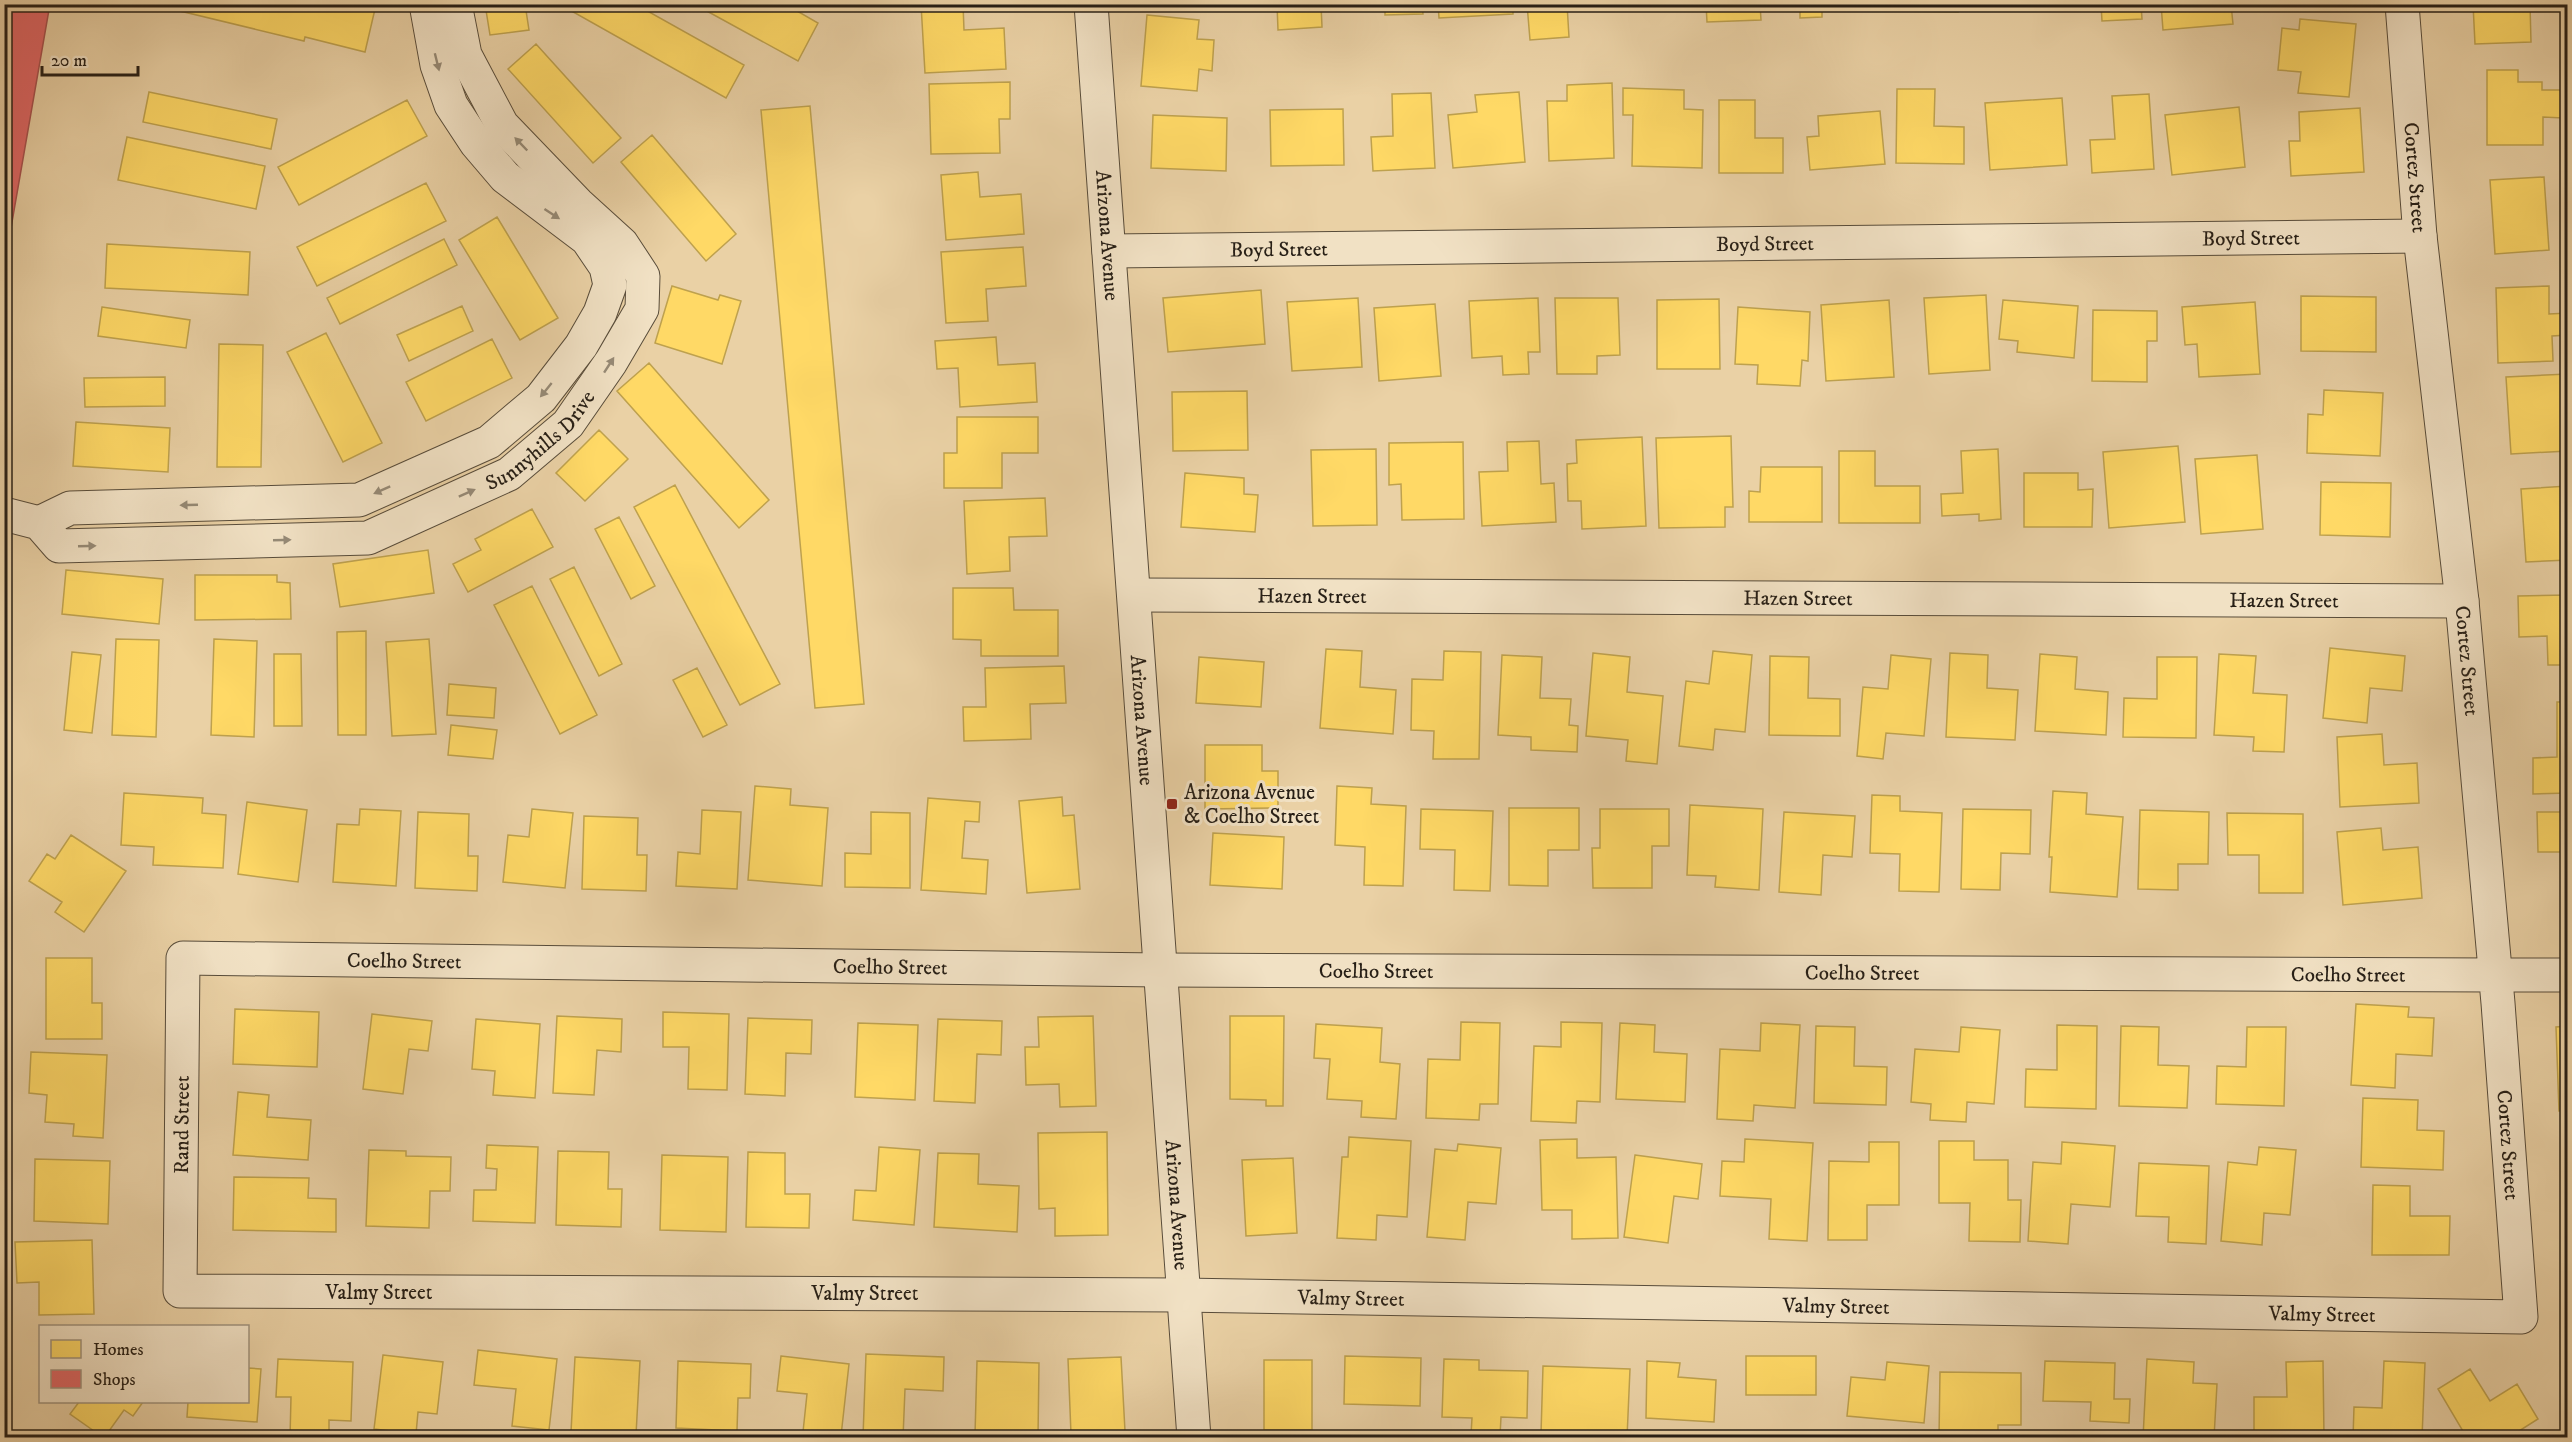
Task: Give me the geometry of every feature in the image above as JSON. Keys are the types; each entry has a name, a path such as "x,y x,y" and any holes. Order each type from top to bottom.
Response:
{"street":[{"name":"Sunnyhills Drive","path":"426,4 437,65 451,105 476,143 505,177 587,239 606,267 610,285 600,313 581,346 540,398 489,442 359,500 70,508 39,523 59,546 368,538 509,474 568,424 611,362 642,309 643,276 622,244 579,204 502,125 465,55 455,4"},
{"name":"Arizona Avenue","path":"1090,4 1135,595 1182,1294 1194,1437"},
{"name":"Cortez Street","path":"2402,4 2420,236 2462,601 2495,975 2521,1317"},
{"name":"Boyd Street","path":"1109,251 2420,236"},
{"path":"4,514 39,523"},
{"name":"Hazen Street","path":"1135,595 2462,601"},
{"name":"Coelho Street","path":"183,958 1161,970 2568,975"},
{"name":"Rand Street","path":"180,1291 183,958"},
{"name":"Valmy Street","path":"180,1291 1182,1294 2521,1317"}],"building: Homes":[{"path":"151,4 357,4 375,9 365,52 305,37 304,41"},
{"path":"485,4 525,4 529,30 490,35"},
{"path":"559,4 635,4 744,65 726,98"},
{"path":"694,4 785,4 818,23 798,61"},
{"path":"921,4 963,4 964,30 1004,28 1006,69 925,73"},
{"path":"1277,4 1321,4 1322,27 1278,30"},
{"path":"1385,4 1422,4 1423,14 1385,15"},
{"path":"1438,4 1513,4 1513,14 1439,18"},
{"path":"1527,4 1567,4 1569,37 1530,40"},
{"path":"1706,4 1760,4 1761,20 1707,22"},
{"path":"1800,4 1822,4 1822,17 1800,18"},
{"path":"1896,4 1958,4 1958,12 1896,11"},
{"path":"2101,4 2141,4 2142,19 2102,21"},
{"path":"2161,4 2231,4 2233,24 2163,30"},
{"path":"2285,4 2325,4 2325,9 2285,9"},
{"path":"2473,4 2530,4 2531,42 2475,44"},
{"path":"1147,15 1199,20 1197,39 1214,40 1212,71 1199,69 1197,91 1141,86"},
{"path":"2300,19 2356,24 2349,97 2298,93 2301,72 2278,70 2282,28 2299,30"},
{"path":"536,44 621,138 593,163 508,69"},
{"path":"2487,70 2518,70 2518,82 2542,82 2542,90 2563,90 2563,118 2543,117 2543,145 2487,145"},
{"path":"1010,82 1010,119 999,119 1000,153 931,154 929,84"},
{"path":"1612,83 1614,158 1549,161 1547,101 1567,101 1567,85"},
{"path":"1623,88 1684,90 1684,109 1703,110 1702,168 1632,166 1633,115 1623,115"},
{"path":"1897,89 1935,89 1934,126 1964,127 1964,164 1896,163"},
{"path":"149,92 277,119 271,149 143,122"},
{"path":"1519,92 1525,162 1453,168 1448,115 1477,112 1475,95"},
{"path":"1431,93 1435,168 1373,171 1371,137 1393,136 1392,94"},
{"path":"2149,94 2154,169 2092,173 2090,140 2115,139 2112,96"},
{"path":"2062,98 2067,165 1990,170 1985,103"},
{"path":"407,100 427,136 299,205 278,167"},
{"path":"1719,100 1755,100 1755,138 1783,138 1783,173 1719,173"},
{"path":"810,106 864,704 815,708 761,110"},
{"path":"2239,107 2245,167 2172,175 2165,115"},
{"path":"2360,108 2364,172 2291,176 2289,141 2300,141 2299,112"},
{"path":"1343,109 1344,165 1271,166 1270,110"},
{"path":"1880,111 1885,164 1810,170 1807,137 1819,136 1818,116"},
{"path":"1153,115 1227,118 1226,171 1151,168"},
{"path":"652,135 736,234 706,261 621,162"},
{"path":"127,137 265,166 256,209 118,180"},
{"path":"978,172 980,197 1021,194 1024,234 946,240 941,175"},
{"path":"2544,177 2549,250 2495,254 2490,180"},
{"path":"426,183 446,221 317,286 297,247"},
{"path":"497,217 558,318 520,340 459,240"},
{"path":"444,239 457,265 340,324 327,298"},
{"path":"107,244 250,252 248,295 105,288"},
{"path":"1023,247 1026,286 986,289 988,321 946,323 941,252"},
{"path":"672,286 718,300 720,295 741,301 722,364 655,343"},
{"path":"2549,286 2549,314 2568,313 2568,335 2552,336 2553,361 2498,363 2496,288"},
{"path":"1261,290 1265,344 1168,352 1163,298"},
{"path":"1986,295 1990,370 1929,374 1924,298"},
{"path":"2301,296 2376,297 2376,352 2301,351"},
{"path":"1358,298 1362,367 1292,371 1287,302"},
{"path":"1538,298 1540,352 1528,352 1529,374 1503,375 1502,356 1472,358 1469,301"},
{"path":"1555,298 1618,298 1620,355 1597,356 1597,374 1557,374"},
{"path":"1719,299 1720,369 1657,369 1657,300"},
{"path":"1889,300 1894,377 1826,381 1821,305"},
{"path":"2003,300 2078,306 2074,358 2017,352 2018,341 1999,339"},
{"path":"2255,302 2260,374 2199,377 2197,344 2185,345 2182,307"},
{"path":"1435,304 1441,376 1379,381 1374,308"},
{"path":"462,306 473,331 409,361 397,335"},
{"path":"102,307 190,320 186,348 98,336"},
{"path":"1738,307 1810,312 1808,361 1802,360 1800,386 1757,384 1758,365 1735,364"},
{"path":"2093,310 2157,311 2157,341 2147,341 2147,382 2092,381"},
{"path":"326,333 382,443 343,462 287,352"},
{"path":"996,337 998,365 1035,363 1037,402 960,407 958,368 937,369 935,341"},
{"path":"492,339 512,378 426,421 406,382"},
{"path":"219,344 263,345 261,467 217,467"},
{"path":"649,363 769,500 739,528 617,391"},
{"path":"2568,374 2568,451 2511,454 2506,377"},
{"path":"165,377 165,406 85,407 84,378"},
{"path":"2324,390 2383,393 2380,456 2307,453 2308,414 2323,415"},
{"path":"1247,391 1248,450 1173,451 1172,392"},
{"path":"957,417 1038,417 1038,453 1002,453 1002,488 944,488 944,453 957,453"},
{"path":"76,422 170,428 168,472 73,466"},
{"path":"599,430 628,459 585,501 556,473"},
{"path":"1731,436 1733,507 1725,507 1725,527 1659,528 1656,438"},
{"path":"1642,437 1646,526 1582,529 1581,501 1568,501 1567,464 1577,463 1576,440"},
{"path":"1539,441 1541,484 1554,483 1556,522 1482,526 1479,472 1508,471 1507,442"},
{"path":"1463,442 1464,519 1402,520 1401,484 1389,485 1389,443"},
{"path":"2178,446 2185,522 2109,528 2103,452"},
{"path":"1376,449 1377,525 1313,526 1311,450"},
{"path":"1998,449 2001,519 1979,521 1979,514 1942,516 1941,494 1963,493 1961,451"},
{"path":"1839,451 1875,451 1875,486 1920,486 1920,523 1839,523"},
{"path":"2257,455 2263,529 2201,534 2195,459"},
{"path":"1761,467 1822,467 1822,522 1749,522 1749,491 1760,492"},
{"path":"1185,473 1244,478 1244,494 1258,495 1255,532 1181,527"},
{"path":"2024,473 2078,473 2078,490 2093,489 2092,527 2024,527"},
{"path":"2321,482 2391,483 2390,537 2320,535"},
{"path":"675,485 780,684 740,705 634,507"},
{"path":"2568,486 2568,560 2526,562 2521,489"},
{"path":"1045,498 1047,536 1009,537 1010,571 967,574 964,501"},
{"path":"532,509 553,547 468,592 453,564 481,550 475,539"},
{"path":"619,517 655,586 631,599 595,529"},
{"path":"428,550 434,593 340,607 333,564"},
{"path":"574,567 622,664 599,676 550,579"},
{"path":"66,570 163,579 159,624 62,614"},
{"path":"195,575 277,575 277,582 290,583 291,619 195,620"},
{"path":"532,586 597,715 560,734 494,605"},
{"path":"953,588 1013,588 1014,610 1058,610 1058,656 981,656 981,640 953,639"},
{"path":"2568,595 2568,665 2548,665 2547,636 2519,637 2518,596"},
{"path":"366,631 366,735 338,735 337,632"},
{"path":"116,639 159,640 156,737 112,735"},
{"path":"214,639 257,641 254,737 211,735"},
{"path":"429,639 436,734 392,736 386,642"},
{"path":"2330,648 2405,656 2402,691 2370,688 2367,723 2323,718"},
{"path":"1326,649 1362,651 1360,687 1396,690 1393,734 1320,728"},
{"path":"1444,651 1481,652 1479,759 1433,759 1434,731 1411,730 1412,679 1443,680"},
{"path":"1713,651 1752,655 1745,732 1715,729 1713,750 1679,746 1686,681 1709,684"},
{"path":"72,652 101,655 92,733 64,730"},
{"path":"1593,653 1630,657 1627,692 1663,696 1657,764 1626,761 1628,740 1586,736"},
{"path":"1950,653 1988,655 1987,688 2018,690 2015,740 1946,737"},
{"path":"274,654 301,654 302,726 274,726"},
{"path":"2040,654 2077,657 2075,689 2108,692 2106,735 2035,731"},
{"path":"2219,654 2256,656 2253,693 2287,695 2284,752 2253,751 2254,737 2214,735"},
{"path":"1502,655 1542,657 1540,698 1571,699 1569,725 1578,726 1577,752 1531,750 1531,737 1498,735"},
{"path":"1891,655 1931,659 1924,736 1886,733 1883,759 1857,756 1863,687 1888,689"},
{"path":"1770,656 1809,657 1808,698 1840,699 1840,736 1769,735"},
{"path":"1199,657 1264,662 1261,707 1196,703"},
{"path":"2157,657 2197,657 2196,738 2123,737 2124,698 2157,699"},
{"path":"1064,666 1066,703 1030,704 1031,739 964,741 963,707 986,707 985,668"},
{"path":"697,668 727,725 703,737 673,680"},
{"path":"449,684 496,688 494,718 447,715"},
{"path":"2557,702 2568,702 2568,793 2533,794 2533,758 2557,757"},
{"path":"451,725 497,730 493,759 448,755"},
{"path":"2382,734 2384,765 2417,763 2419,803 2340,807 2337,737"},
{"path":"1205,745 1262,745 1262,771 1278,771 1278,808 1205,809"},
{"path":"755,786 791,789 790,805 828,808 822,886 748,880"},
{"path":"1337,786 1372,788 1371,804 1406,806 1403,886 1364,885 1365,847 1335,845"},
{"path":"2053,791 2087,793 2086,814 2123,817 2117,897 2050,892 2052,857 2049,857"},
{"path":"124,793 203,798 202,813 226,815 223,868 153,865 154,847 121,845"},
{"path":"1872,795 1900,796 1900,811 1942,813 1939,892 1899,891 1900,854 1870,853"},
{"path":"1062,797 1063,816 1074,815 1080,889 1027,893 1019,801"},
{"path":"928,798 980,802 979,822 965,821 962,858 988,860 986,894 921,890"},
{"path":"247,802 307,810 298,882 238,874"},
{"path":"1690,805 1763,809 1759,890 1715,887 1716,876 1687,875"},
{"path":"1509,808 1579,808 1579,850 1548,850 1548,886 1509,885"},
{"path":"360,809 401,811 396,886 333,882 337,824 359,825"},
{"path":"532,809 573,813 565,888 503,882 508,835 529,837"},
{"path":"1421,809 1493,811 1490,891 1454,890 1455,850 1420,849"},
{"path":"1600,809 1669,809 1669,846 1652,846 1652,888 1593,888 1592,848 1600,848"},
{"path":"1963,809 2031,810 2030,854 2001,853 2000,890 1961,889"},
{"path":"702,810 741,812 737,889 676,886 678,852 700,854"},
{"path":"2140,810 2209,812 2208,864 2178,864 2178,890 2138,889"},
{"path":"418,812 469,814 468,856 478,856 477,891 415,888"},
{"path":"871,812 910,813 910,888 845,887 845,853 871,854"},
{"path":"1784,812 1855,816 1852,857 1823,855 1821,895 1779,892"},
{"path":"2537,812 2568,812 2568,882 2562,882 2562,852 2538,852"},
{"path":"2227,813 2303,814 2303,893 2259,893 2259,855 2228,855"},
{"path":"584,816 638,818 637,855 647,855 646,891 582,889"},
{"path":"2381,828 2383,850 2418,847 2422,898 2343,905 2337,832"},
{"path":"1213,833 1284,837 1282,889 1210,885"},
{"path":"71,835 126,871 84,932 55,912 62,902 29,881 47,854 55,859"},
{"path":"46,958 92,958 92,1003 102,1003 102,1039 46,1039"},
{"path":"2356,1004 2409,1007 2408,1017 2434,1018 2432,1056 2396,1054 2395,1088 2351,1085"},
{"path":"235,1009 319,1012 317,1067 233,1064"},
{"path":"663,1012 729,1014 727,1090 688,1089 689,1047 663,1047"},
{"path":"372,1014 432,1021 428,1051 409,1049 403,1094 363,1089"},
{"path":"557,1016 622,1019 621,1052 597,1050 594,1095 553,1093"},
{"path":"1093,1016 1096,1106 1060,1107 1059,1084 1026,1085 1025,1047 1039,1047 1038,1017"},
{"path":"1230,1016 1284,1016 1283,1106 1266,1106 1266,1100 1230,1099"},
{"path":"748,1018 812,1020 811,1054 786,1053 785,1096 745,1094"},
{"path":"476,1019 540,1024 535,1098 493,1095 495,1071 472,1069"},
{"path":"938,1019 1002,1021 1001,1055 977,1054 975,1103 934,1101"},
{"path":"1461,1022 1500,1023 1498,1104 1480,1104 1479,1120 1426,1118 1428,1059 1460,1060"},
{"path":"1561,1022 1602,1023 1600,1102 1577,1101 1576,1123 1531,1121 1534,1046 1561,1047"},
{"path":"858,1023 918,1025 915,1100 855,1097"},
{"path":"1620,1023 1655,1025 1654,1052 1687,1054 1685,1102 1616,1099"},
{"path":"1761,1023 1800,1025 1795,1108 1754,1105 1753,1121 1717,1119 1720,1049 1760,1051"},
{"path":"1316,1024 1382,1028 1380,1062 1400,1064 1396,1119 1361,1117 1362,1101 1327,1099 1330,1059 1314,1058"},
{"path":"2057,1025 2097,1026 2096,1109 2025,1107 2026,1069 2057,1070"},
{"path":"1816,1026 1855,1027 1854,1066 1887,1067 1886,1105 1814,1103"},
{"path":"2121,1026 2159,1027 2158,1065 2189,1066 2187,1108 2119,1106"},
{"path":"2568,1026 2568,1110 2559,1111 2556,1027"},
{"path":"1961,1027 2000,1030 1994,1104 1967,1102 1966,1122 1930,1120 1931,1104 1911,1102 1915,1049 1959,1052"},
{"path":"2247,1027 2286,1027 2284,1106 2216,1104 2217,1066 2246,1067"},
{"path":"31,1052 107,1055 103,1138 73,1136 74,1124 45,1122 47,1095 29,1093"},
{"path":"238,1092 269,1095 267,1117 311,1120 308,1160 233,1155"},
{"path":"2363,1098 2418,1100 2417,1130 2444,1131 2443,1170 2361,1167"},
{"path":"1107,1132 1108,1235 1055,1236 1055,1208 1039,1209 1038,1133"},
{"path":"2563,1135 2568,1135 2568,1163 2564,1163"},
{"path":"1349,1137 1411,1141 1407,1217 1377,1215 1376,1240 1337,1238 1342,1157 1348,1157"},
{"path":"1577,1139 1577,1158 1616,1157 1618,1238 1572,1239 1572,1210 1542,1210 1540,1140"},
{"path":"1745,1139 1813,1143 1807,1241 1769,1239 1771,1199 1720,1196 1722,1161 1744,1162"},
{"path":"1939,1141 1974,1141 1974,1160 2008,1160 2008,1200 2021,1200 2020,1242 1969,1241 1970,1203 1939,1203"},
{"path":"1869,1142 1899,1142 1899,1205 1867,1205 1867,1240 1828,1240 1829,1161 1869,1162"},
{"path":"2062,1142 2115,1146 2110,1207 2071,1204 2068,1244 2028,1241 2033,1162 2061,1164"},
{"path":"1458,1144 1501,1148 1496,1204 1468,1202 1465,1240 1427,1237 1435,1149 1457,1151"},
{"path":"487,1145 538,1147 535,1223 473,1221 474,1190 496,1190 497,1169 486,1168"},
{"path":"879,1147 920,1150 914,1225 853,1220 855,1190 876,1191"},
{"path":"2259,1147 2296,1150 2290,1215 2264,1213 2262,1245 2221,1241 2228,1162 2257,1165"},
{"path":"369,1150 406,1151 406,1156 451,1157 450,1191 430,1191 429,1228 366,1226"},
{"path":"558,1151 609,1152 608,1189 622,1189 621,1227 556,1225"},
{"path":"748,1152 785,1153 785,1194 810,1194 809,1228 746,1227"},
{"path":"938,1153 979,1154 978,1184 1019,1186 1017,1232 934,1227"},
{"path":"662,1155 728,1157 726,1232 660,1230"},
{"path":"1635,1155 1702,1164 1698,1199 1674,1196 1668,1243 1624,1237"},
{"path":"1293,1158 1297,1233 1246,1236 1242,1160"},
{"path":"35,1159 110,1161 108,1224 34,1221"},
{"path":"2139,1163 2209,1166 2206,1244 2168,1242 2169,1217 2136,1216"},
{"path":"234,1177 309,1178 308,1198 336,1199 336,1232 233,1230"},
{"path":"2373,1185 2410,1186 2410,1216 2450,1216 2449,1255 2372,1255"},
{"path":"92,1240 94,1314 39,1315 39,1282 17,1283 15,1242"},
{"path":"478,1350 557,1359 549,1430 512,1426 516,1389 474,1385"},
{"path":"866,1354 944,1357 943,1391 905,1389 903,1438 863,1437"},
{"path":"383,1355 443,1362 437,1414 418,1412 416,1434 374,1429"},
{"path":"781,1356 849,1364 841,1436 803,1432 807,1394 777,1391"},
{"path":"1345,1356 1421,1358 1420,1406 1344,1404"},
{"path":"1746,1356 1816,1356 1816,1395 1746,1395"},
{"path":"575,1357 640,1361 636,1435 571,1432"},
{"path":"1121,1357 1125,1431 1071,1434 1068,1359"},
{"path":"278,1359 353,1362 351,1421 329,1420 329,1438 290,1438 291,1397 276,1397"},
{"path":"1444,1359 1479,1360 1479,1370 1528,1371 1527,1418 1501,1417 1500,1436 1471,1435 1472,1418 1442,1417"},
{"path":"2147,1359 2194,1362 2193,1383 2217,1384 2214,1438 2143,1438"},
{"path":"1264,1360 1312,1360 1312,1430 1264,1430"},
{"path":"678,1361 751,1364 750,1398 738,1398 737,1431 676,1428"},
{"path":"977,1361 1039,1363 1038,1437 975,1435"},
{"path":"1647,1361 1680,1363 1678,1377 1716,1380 1714,1422 1646,1418"},
{"path":"2045,1361 2115,1363 2114,1399 2130,1399 2129,1423 2090,1421 2091,1402 2043,1401"},
{"path":"2323,1361 2324,1438 2254,1438 2254,1397 2287,1397 2286,1362"},
{"path":"2384,1361 2425,1363 2422,1438 2353,1438 2354,1407 2382,1408"},
{"path":"1887,1362 1929,1366 1924,1423 1847,1416 1851,1377 1885,1380"},
{"path":"1543,1366 1630,1369 1627,1438 1541,1434"},
{"path":"249,1368 261,1369 257,1422 187,1417 188,1403 249,1403"},
{"path":"2470,1369 2490,1401 2517,1384 2538,1419 2508,1438 2467,1438 2438,1389"},
{"path":"1940,1372 2021,1373 2021,1425 1998,1425 1998,1438 1939,1438"},
{"path":"2568,1388 2568,1408 2561,1406"},
{"path":"78,1403 142,1403 133,1416 124,1410 104,1438 70,1414"}],"building: Shops":[{"path":"4,4 50,4 4,268"}],"place":[{"name":"Arizona Avenue & Coelho Street","path":"1172,804"}]}
